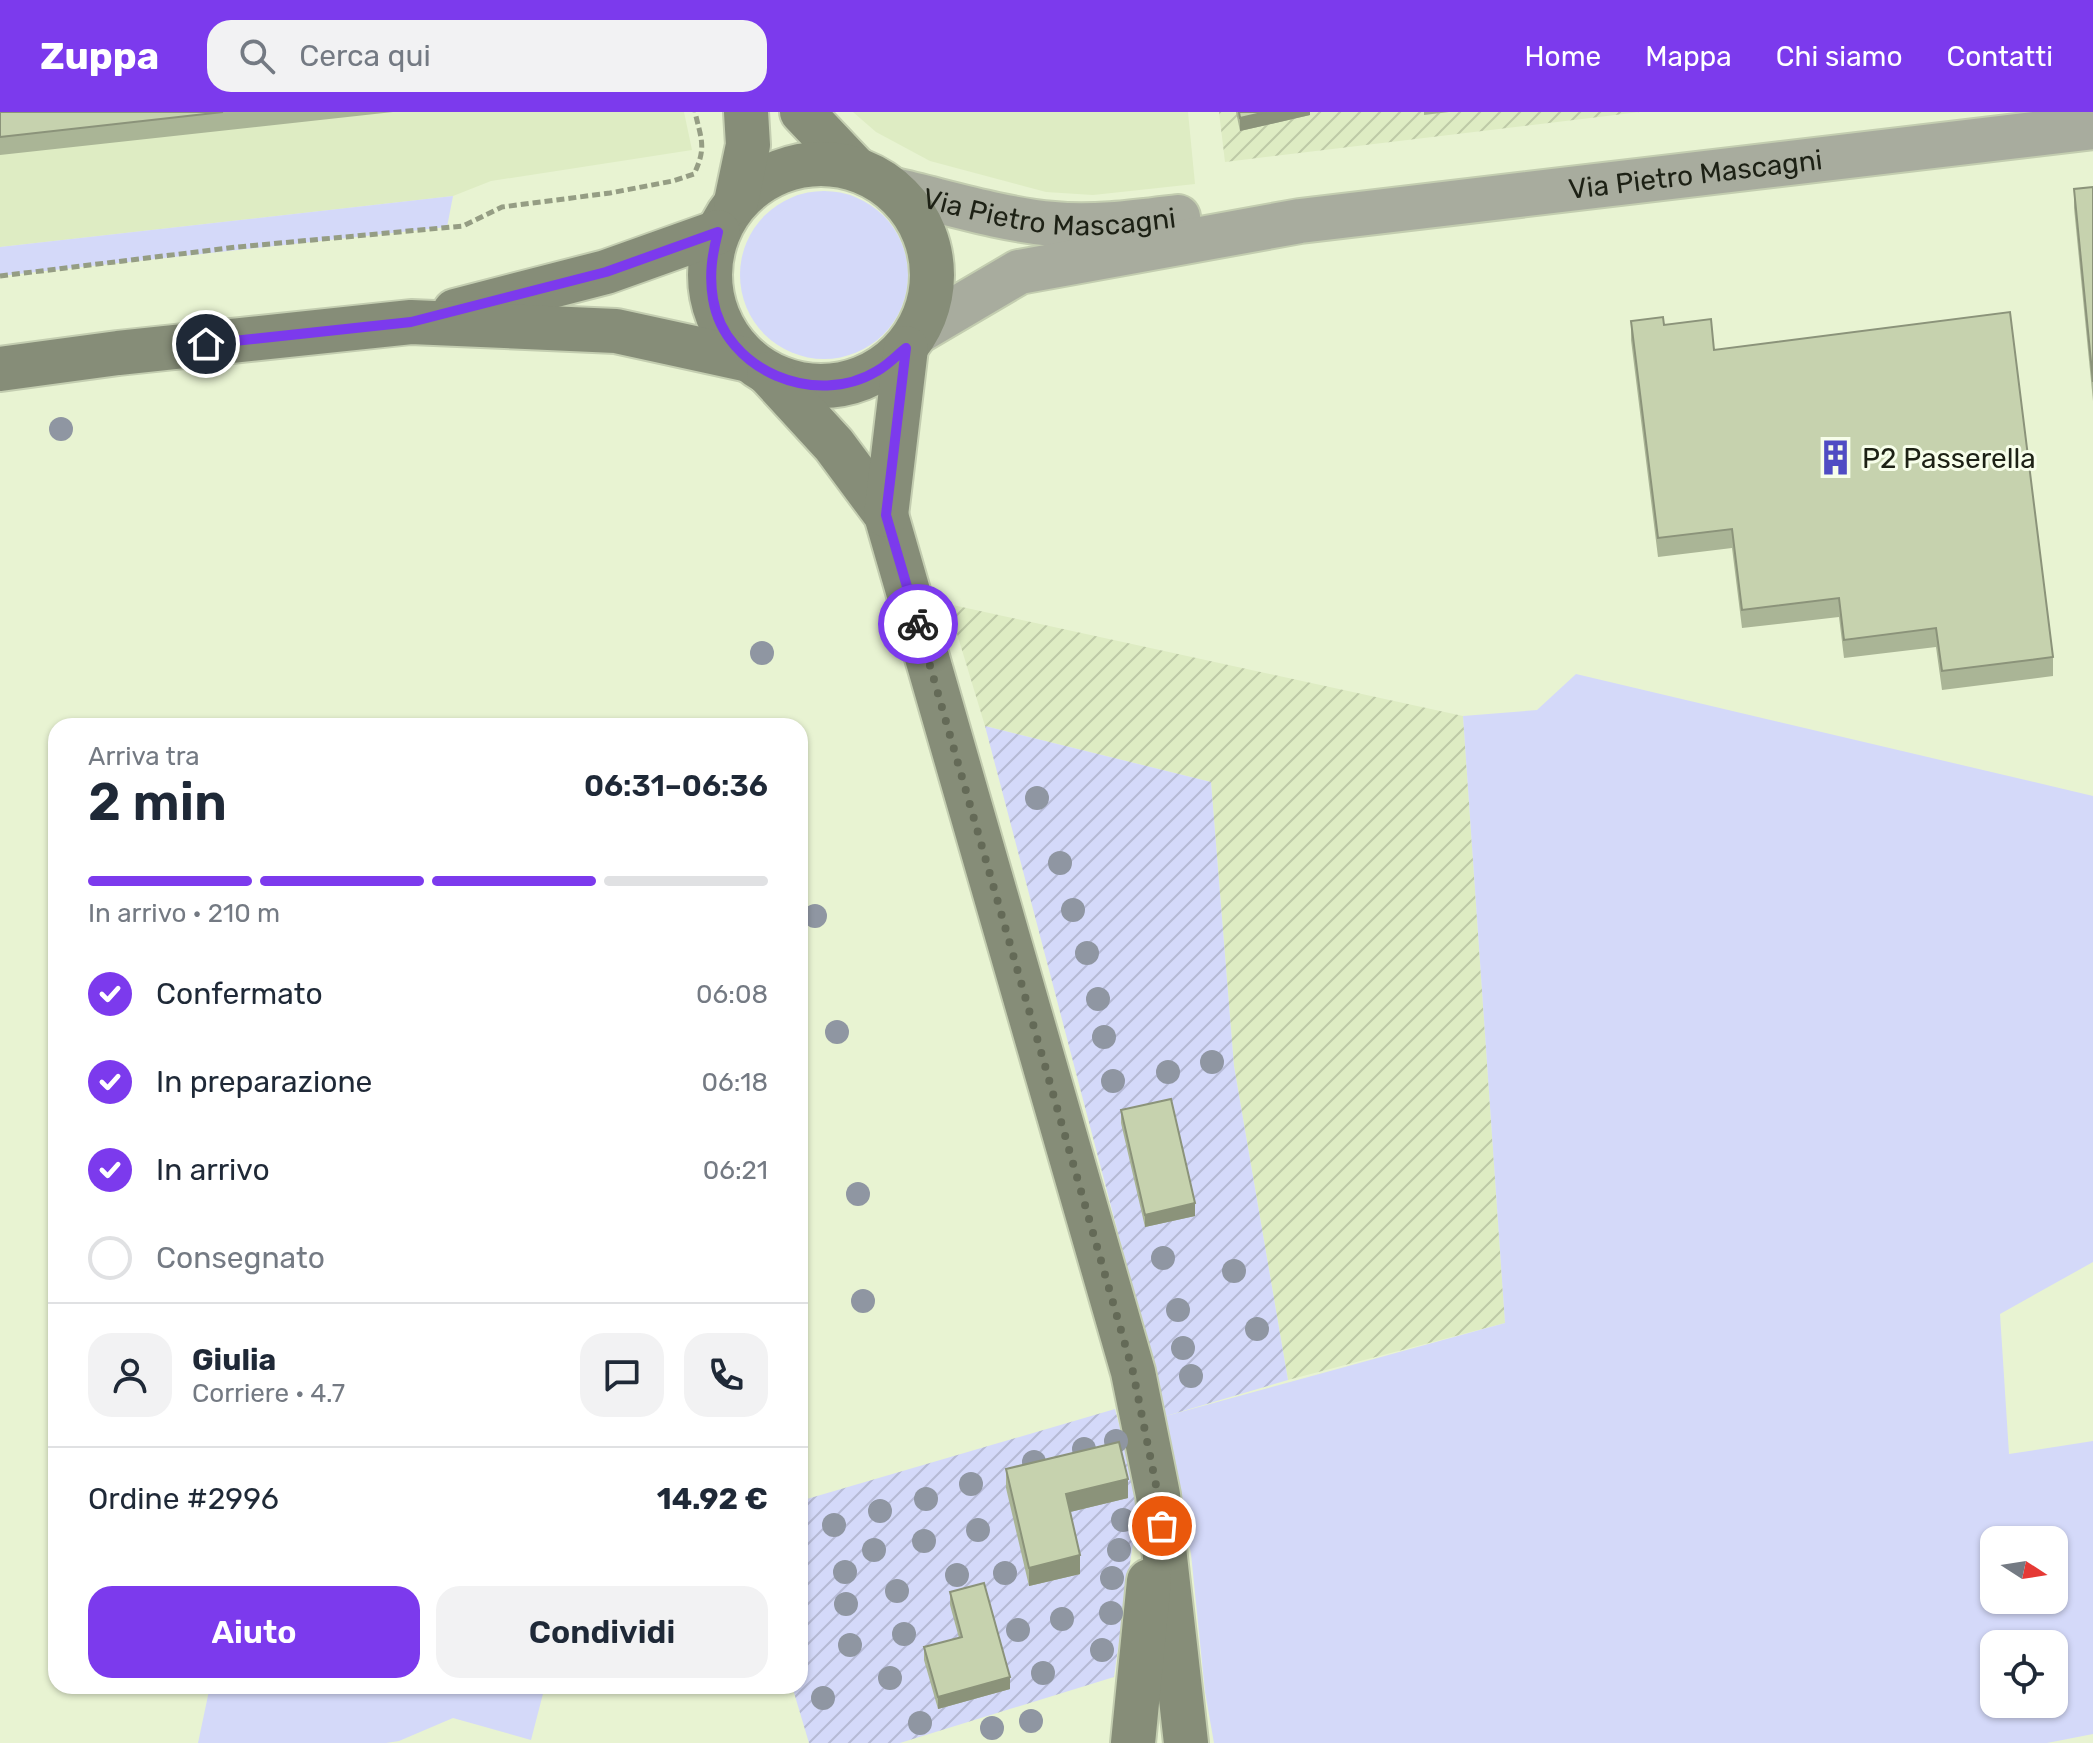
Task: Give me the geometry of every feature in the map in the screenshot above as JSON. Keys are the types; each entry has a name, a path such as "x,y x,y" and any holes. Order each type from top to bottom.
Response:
{"main road":[{"path":"746,112 748,145 710,266 713,301 726,333 834,445 886,515 1133,1372 1158,1495 1186,1743"},
{"path":"802,112 855,168 894,190 925,231 933,282 912,340 886,515"},
{"path":"0,369 118,353 411,322 606,272 727,217 756,184 778,171 804,164 830,163 855,168"},
{"path":"411,322 616,331 759,367 805,386 842,384 877,371 912,340"},
{"path":"1133,1743 1158,1495"}],"street":[{"name":"Via Pietro Mascagni","path":"912,340 1019,272 1300,221 2093,127"},
{"name":"Via Pietro Mascagni","path":"894,190 1054,224 1104,224 1201,214 1300,221"}],"path":[{"path":"0,276 237,247 463,226 502,207 673,181 694,174 703,156 703,139 695,112"}],"shaded area":[{"path":"0,112 684,112 692,150 491,181 453,196 0,247"},
{"path":"853,112 1188,112 1195,184 1093,195 1046,192 930,161 876,132"},
{"path":"1219,112 1640,112 1225,162"},
{"path":"824,191 856,197 884,215 902,243 908,275 902,307 884,335 856,353 824,359 792,353 764,335 746,307 740,275 746,243 764,215 792,197"},
{"path":"453,196 447,227 0,276 0,247"},
{"path":"948,604 1463,716 1505,1323 1288,1380 1234,1066 1211,782 985,726"},
{"path":"1576,674 2093,796 2093,1262 2000,1314 2009,1454 2093,1441 2093,1734 2047,1743 1214,1743 1205,1692 1191,1554 1166,1416 1505,1323 1463,716 1537,710"},
{"path":"985,726 1211,782 1234,1066 1288,1380 1166,1416"},
{"path":"1115,1409 1139,1500 1114,1677 900,1743 809,1743 794,1694 808,1694 808,1499"},
{"path":"208,1694 543,1694 531,1740 453,1718 399,1741 386,1743 198,1743"}],"building":[{"path":"0,112 223,112 0,137"},
{"path":"1239,112 1266,112 1240,118"},
{"path":"2093,187 2093,382 2074,189"},
{"name":"P2 Passerella","path":"2010,312 2053,657 1942,671 1936,628 1844,640 1839,598 1742,610 1732,529 1658,538 1631,321 1663,317 1664,325 1711,319 1714,350"},
{"path":"1171,1099 1195,1203 1145,1215 1121,1110"},
{"path":"1119,1442 1128,1479 1066,1494 1080,1555 1029,1568 1006,1469"},
{"path":"984,1583 1010,1677 938,1697 924,1647 962,1637 950,1592"}],"way so far":[{"path":"918,624 1133,1372 1162,1526"}],"place":[{"name":"P2 Passerella","path":"1836,458"}],"route":[{"path":"206,344 411,322 606,272 718,232 710,266 713,301 726,333 749,360 769,374 805,386 842,384 877,371 906,348 886,515 918,624"}]}
